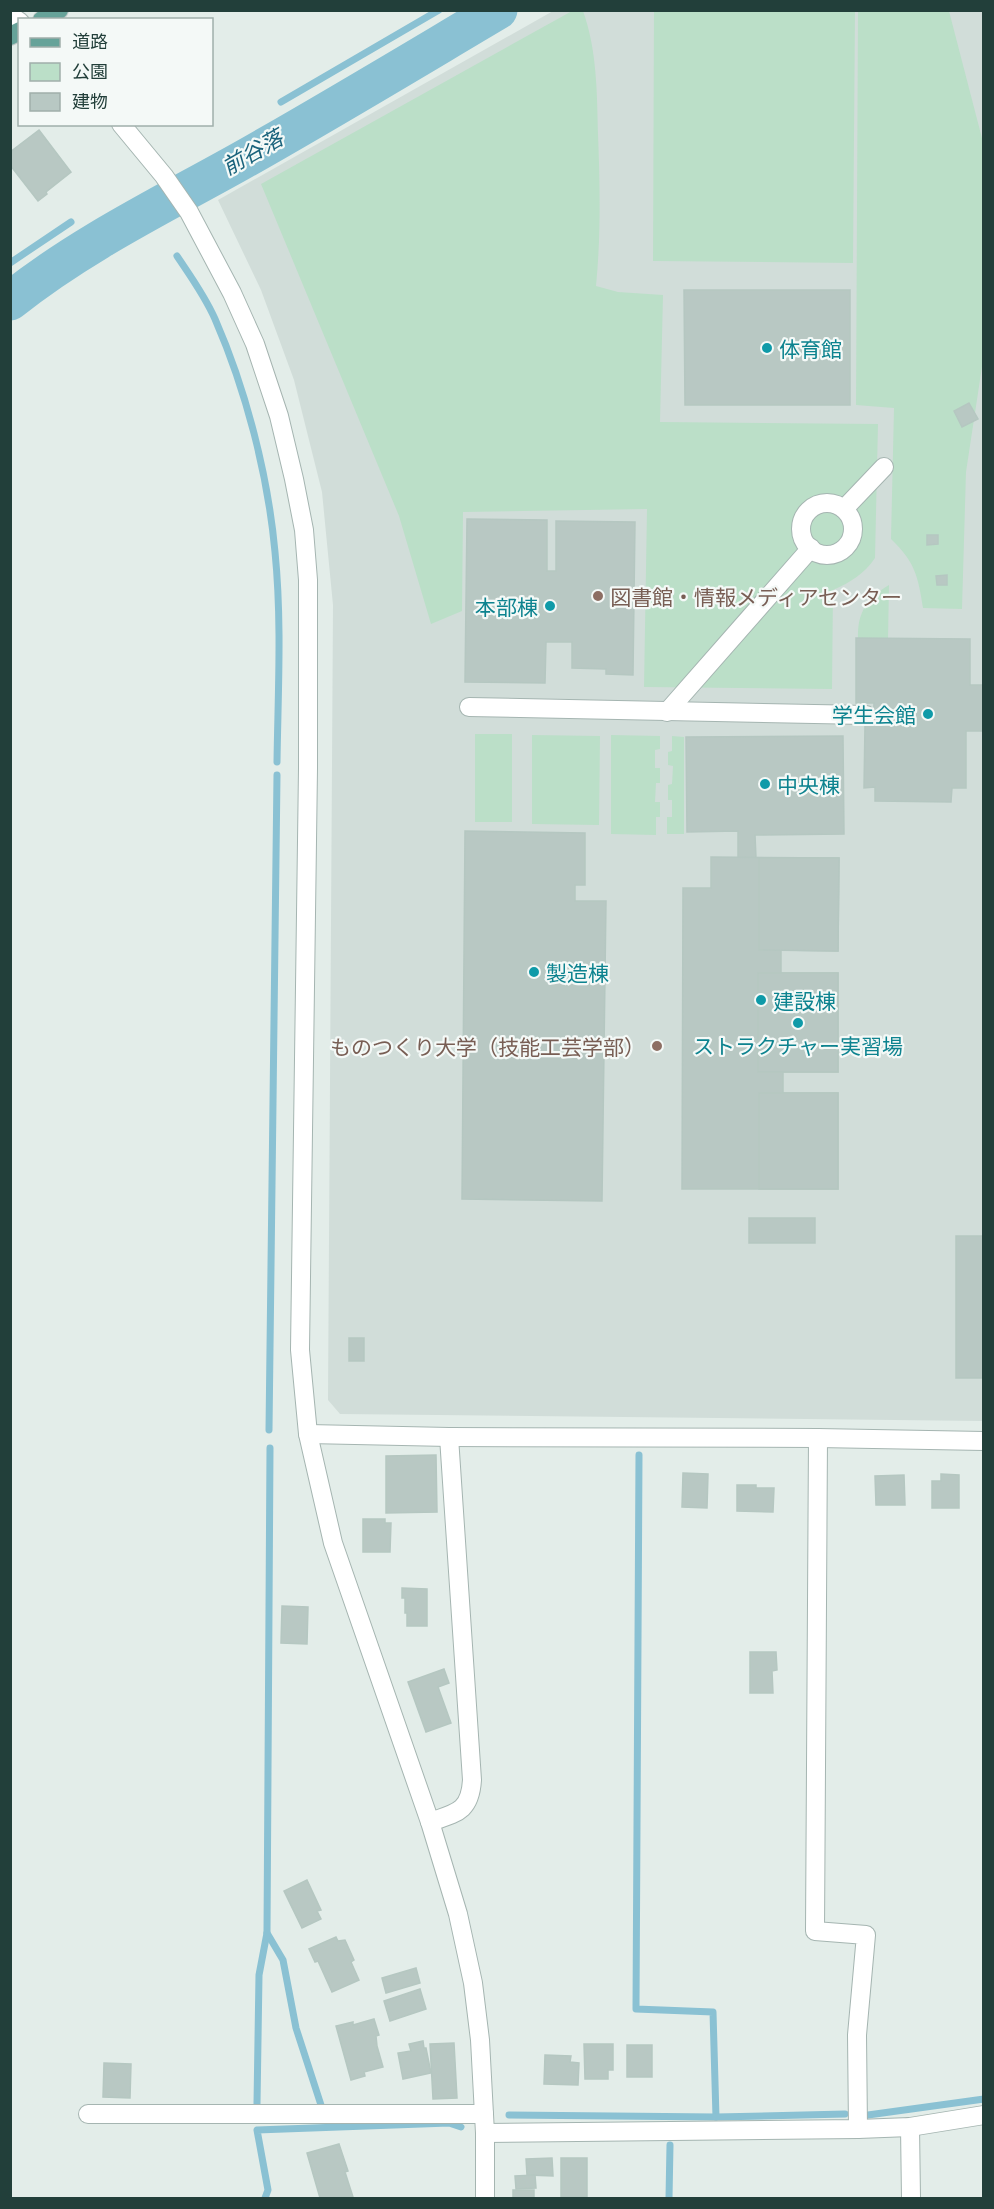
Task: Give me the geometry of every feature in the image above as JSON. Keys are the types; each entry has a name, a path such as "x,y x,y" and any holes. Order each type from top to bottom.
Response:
{"main road":[{"path":"45,18 59,10"}],"street":[{"path":"123,126 164,176 189,212 255,344 279,416 304,530 308,580 308,768 300,1350 308,1434 333,1544 430,1822 458,1914 473,1983 480,2040 486,2133 485,2199"},
{"path":"844,509 884,467"},
{"path":"820,504 837,505 844,509 849,516 853,532 845,547 830,554 822,554 811,548 803,538 801,530 806,514 820,504"},
{"path":"667,712 811,548"},
{"path":"469,707 866,714"},
{"path":"308,1434 984,1441"},
{"path":"430,1822 458,1812 465,1806 470,1798 472,1780 449,1437"},
{"path":"818,1438 815,1931 866,1935 857,2035 858,2129"},
{"path":"88,2114 484,2114"},
{"path":"486,2133 858,2129 910,2127 984,2115"},
{"path":"910,2127 911,2199"}],"shaded area":[{"name":"ものつくり大学（技能工芸学部）","path":"553,11 983,11 983,1421 340,1414 328,1400 333,605 322,492 294,380 261,290 218,200"}],"green space":[{"path":"572,11 583,11 591,41 595,71 600,210 596,286 618,292 663,295 660,422 878,424 875,558 857,577 833,590 832,689 644,687 647,509 463,512 462,611 431,624 399,516 261,184"},
{"path":"654,11 855,11 853,263 653,261"},
{"path":"858,11 949,11 984,146 983,360 966,472 962,609 923,608 914,570 891,539 894,408 856,405"},
{"path":"889,585 888,639 858,638 859,621 865,607 875,595"},
{"path":"475,734 512,734 512,822 475,822"},
{"path":"532,735 600,736 599,825 532,824"},
{"path":"611,735 660,736 660,749 655,750 655,768 660,768 660,783 656,783 655,802 660,802 660,817 656,817 656,835 611,834"},
{"path":"672,736 684,737 684,834 667,834 667,817 672,817 672,800 668,800 668,785 672,784 673,766 668,765 668,752 672,751"}],"building":[{"path":"39,130 71,172 38,201 10,165 10,152"},
{"name":"体育館","path":"684,290 850,290 850,405 685,405"},
{"path":"969,403 978,419 962,427 954,411"},
{"name":"本部棟","path":"467,519 547,520 547,571 556,571 556,521 635,522 633,675 606,674 606,669 572,668 572,642 546,642 545,683 465,682"},
{"path":"927,535 938,535 938,544 927,545"},
{"path":"947,575 947,585 937,585 936,576"},
{"name":"学生会館","path":"856,638 970,639 970,685 984,685 984,731 966,731 966,788 952,788 951,802 875,801 875,787 864,788 865,725 873,725 874,703 856,703"},
{"name":"中央棟","path":"843,736 844,834 755,835 756,858 738,858 738,831 687,832 686,737"},
{"name":"製造棟","path":"465,831 585,833 585,885 575,885 575,901 606,901 602,1201 462,1199"},
{"name":"建設棟","path":"711,857 839,858 838,951 781,950 781,973 838,973 838,1072 783,1072 783,1093 838,1093 838,1189 682,1189 683,888 711,888"},
{"path":"759,858 839,858 838,951 759,950"},
{"name":"ストラクチャー実習場","path":"758,973 838,973 838,1072 758,1072"},
{"path":"759,1093 838,1093 838,1189 759,1189"},
{"path":"749,1218 815,1218 815,1243 749,1243"},
{"path":"956,1236 984,1236 984,1378 956,1378"},
{"path":"349,1338 364,1338 364,1361 349,1361"},
{"path":"436,1455 437,1512 386,1513 386,1456"},
{"path":"683,1473 708,1474 707,1508 682,1507"},
{"path":"941,1474 959,1475 959,1508 932,1508 932,1481 941,1481"},
{"path":"904,1475 905,1505 876,1505 875,1476"},
{"path":"737,1485 774,1488 773,1512 737,1511"},
{"path":"363,1519 385,1519 385,1523 391,1523 390,1552 363,1552"},
{"path":"402,1588 427,1589 427,1626 407,1626"},
{"path":"282,1606 308,1607 307,1644 281,1643"},
{"path":"750,1652 776,1652 777,1670 772,1671 773,1693 750,1693"},
{"path":"444,1669 449,1683 438,1687 451,1723 426,1732 408,1682"},
{"path":"307,1880 321,1910 317,1911 321,1919 302,1928 284,1891"},
{"path":"336,1937 338,1941 345,1940 354,1960 351,1962 359,1980 332,1992 318,1961 315,1962 309,1949"},
{"path":"416,1968 420,1983 386,1993 382,1978"},
{"path":"420,1989 426,2009 390,2021 384,2001"},
{"path":"374,2019 379,2035 376,2036 377,2046 383,2067 364,2072 365,2076 351,2080 336,2026 353,2022 353,2025"},
{"path":"423,2041 431,2073 403,2079 398,2053 411,2051 409,2044"},
{"path":"454,2043 457,2098 433,2099 430,2044"},
{"path":"584,2044 613,2044 613,2070 608,2070 608,2079 585,2079"},
{"path":"627,2045 652,2045 652,2077 627,2077"},
{"path":"545,2055 571,2056 570,2062 579,2063 578,2085 544,2084"},
{"path":"104,2063 131,2064 130,2098 103,2097"},
{"path":"339,2144 348,2171 345,2172 353,2197 320,2198 307,2153"},
{"path":"552,2158 553,2176 527,2175 526,2159"},
{"path":"561,2158 587,2158 587,2197 561,2197"},
{"path":"535,2175 536,2188 516,2189 515,2176"},
{"path":"513,2190 534,2190 534,2198 513,2198"}],"waterway":[{"path":"281,102 439,10"},
{"name":"前谷落","path":"10,301 93,244 304,125 498,10"},
{"path":"144,215 153,225"},
{"path":"10,263 71,222"},
{"path":"177,256 207,302 226,346 246,404 267,493 275,552 278,604 277,762"},
{"path":"269,1430 277,775"},
{"path":"257,2104 259,1975 267,1933 270,1448"},
{"path":"639,1455 636,2009 713,2012 716,2117"},
{"path":"267,1933 283,1960 296,2028 321,2105"},
{"path":"868,2115 984,2099"},
{"path":"509,2115 716,2117 845,2114"},
{"path":"265,2198 268,2190 257,2130 449,2123 461,2127"},
{"path":"669,2198 670,2145"}],"place":[{"name":"体育館","path":"767,348"},
{"name":"図書館・情報メディアセンター","path":"598,596"},
{"name":"本部棟","path":"550,606"},
{"name":"学生会館","path":"928,714"},
{"name":"中央棟","path":"765,784"},
{"name":"製造棟","path":"534,972"},
{"name":"建設棟","path":"761,1000"},
{"name":"ストラクチャー実習場","path":"798,1023"},
{"name":"ものつくり大学（技能工芸学部）","path":"657,1046"}]}
